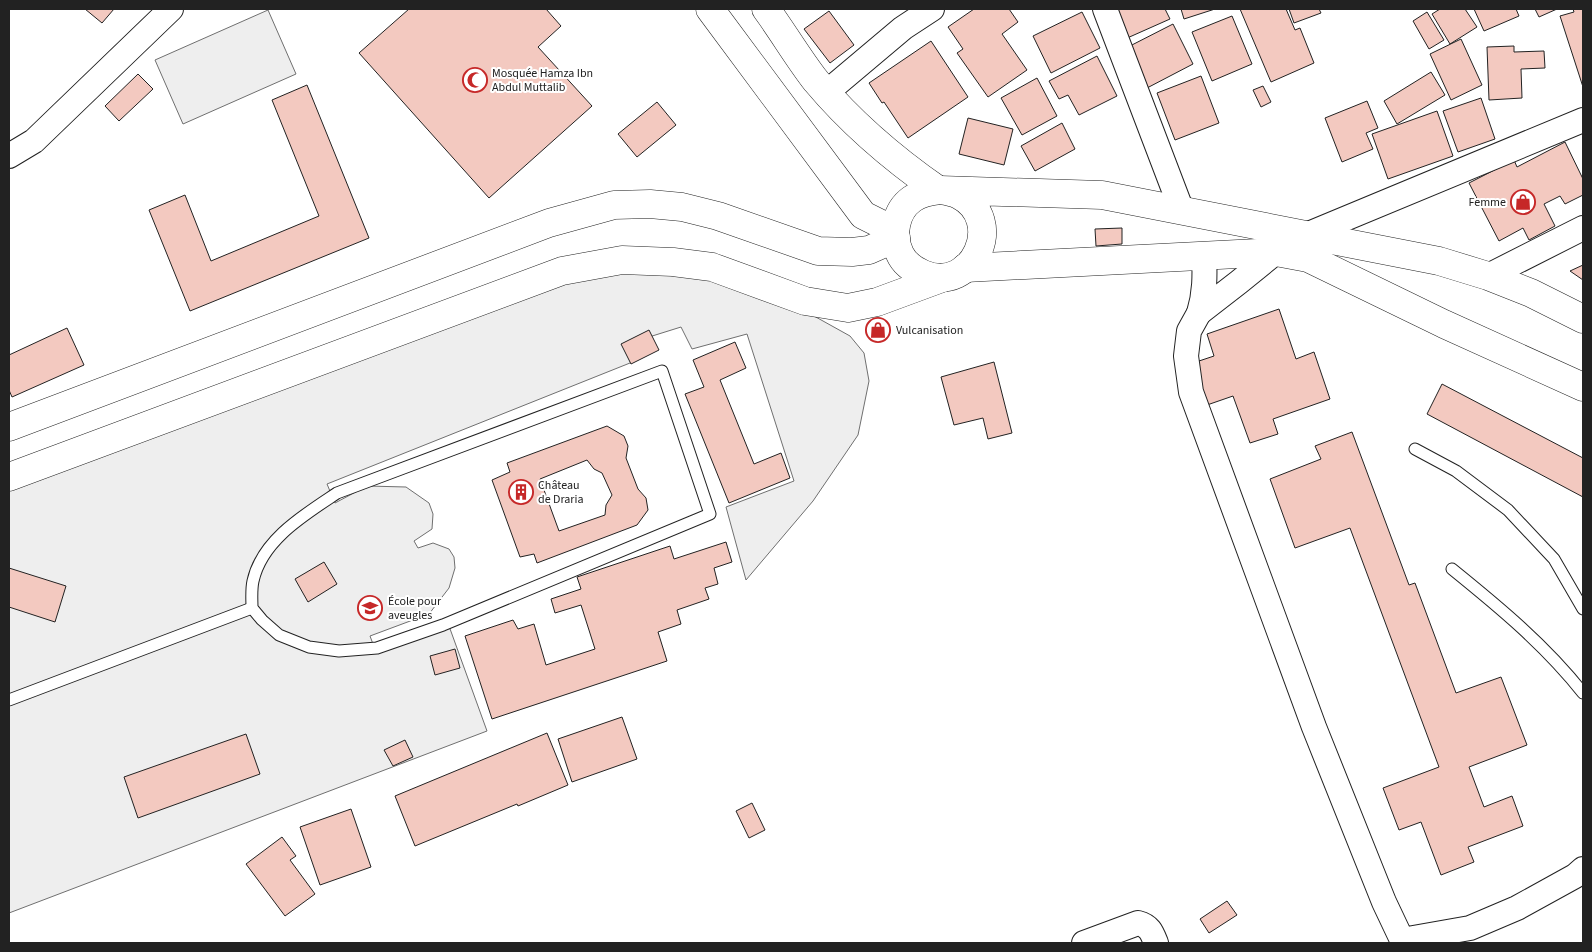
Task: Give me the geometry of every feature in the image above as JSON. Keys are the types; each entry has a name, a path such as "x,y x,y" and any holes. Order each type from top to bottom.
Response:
{"street":[{"path":"9,156 34,141 171,9"},
{"path":"710,9 863,215 896,234"},
{"path":"9,477 562,271 622,260 674,262 712,267 805,302 848,308 876,302 954,273 976,257 980,249 982,225 970,203 958,194 939,190 909,170 864,132 816,80 766,9"},
{"path":"827,92 903,28 932,9"},
{"path":"1105,9 1182,211"},
{"path":"1306,236 1583,120"},
{"path":"1583,319 1531,293 1488,276 1439,261 1102,195 939,190 925,192 912,199 898,218 896,234 897,246 901,256 916,271 930,277 954,273 1204,254 1276,252 1308,258 1444,324 1583,387"},
{"path":"9,427 549,223 614,205 650,204 682,207 718,216 818,251 852,252 869,250 896,234"},
{"path":"1488,276 1583,228"},
{"path":"1199,313 1276,252"},
{"path":"1204,254 1205,278 1203,298 1199,313 1189,331 1186,356 1191,392 1314,727 1384,902 1402,942 1470,928 1517,908 1576,876 1583,869"},
{"path":"1084,943 1138,923 1150,929 1156,943"}],"lane":[{"path":"662,371 710,514 442,625 377,648 339,651 309,647 279,635 252,608 253,582 260,561 276,539 305,514 336,493 662,371"},
{"path":"1415,449 1456,471 1508,510 1554,560 1583,609"},
{"path":"1452,569 1514,620 1567,672 1583,692"},
{"path":"9,700 252,608"}],"shaded area":[{"path":"268,10 296,74 183,124 155,60"},
{"name":"École pour aveugles","path":"620,272 735,280 805,311 850,336 864,353 869,381 858,435 813,501 746,580 726,507 794,481 747,334 692,349 681,327 633,342 635,361 327,484 335,503 367,486 406,487 429,503 433,514 432,529 414,541 418,548 433,543 449,549 454,557 455,568 449,588 429,614 370,636 376,652 449,626 487,731 9,913 9,483 546,285"}],"building":[{"path":"85,9 114,9 102,23"},
{"name":"Mosquée Hamza Ibn Abdul Muttalib","path":"409,9 546,9 561,26 538,47 592,106 489,198 359,53"},
{"path":"974,9 1009,9 1018,22 1002,34 1027,70 988,97 957,53 963,49 948,27"},
{"path":"1112,9 1165,9 1170,19 1125,39"},
{"path":"1181,9 1215,9 1184,19"},
{"path":"1240,9 1286,9 1295,30 1300,28 1314,63 1271,82"},
{"path":"1289,9 1319,9 1321,13 1294,23"},
{"path":"1440,9 1465,9 1477,27 1450,44 1432,14"},
{"path":"1474,9 1516,9 1519,16 1484,31"},
{"path":"1535,9 1557,9 1539,17"},
{"path":"1573,9 1583,9 1583,87 1560,16 1574,12"},
{"path":"829,11 854,45 830,63 804,29"},
{"path":"1082,12 1100,48 1051,73 1033,36"},
{"path":"1427,12 1444,40 1429,49 1413,21"},
{"path":"1232,16 1252,64 1212,81 1192,32"},
{"path":"1173,24 1193,64 1147,88 1126,48"},
{"path":"1461,39 1482,85 1451,100 1430,54"},
{"path":"931,41 968,97 908,138 869,83"},
{"path":"1514,46 1514,52 1544,51 1545,68 1521,69 1522,98 1489,100 1487,47"},
{"path":"1097,56 1117,96 1079,115 1068,95 1059,99 1049,81"},
{"path":"1431,72 1445,95 1397,124 1384,101"},
{"path":"138,74 153,89 119,121 105,106"},
{"path":"1201,76 1219,123 1175,140 1157,93"},
{"path":"1037,78 1057,116 1022,135 1001,98"},
{"path":"307,85 369,238 190,311 149,210 185,195 211,261 319,216 272,100"},
{"path":"1263,86 1271,102 1261,107 1253,90"},
{"path":"1481,98 1495,139 1458,152 1443,111"},
{"path":"1367,101 1378,128 1366,133 1373,149 1342,162 1325,118"},
{"path":"657,102 676,125 637,157 618,134"},
{"path":"1437,111 1453,156 1388,179 1372,134"},
{"path":"968,118 1013,129 1004,165 959,154"},
{"path":"1062,123 1075,149 1035,171 1021,146"},
{"path":"1565,142 1583,179 1583,195 1565,204 1560,196 1544,204 1555,226 1529,240 1523,228 1499,241 1469,183 1514,160 1517,167"},
{"path":"1122,228 1122,244 1096,246 1095,229"},
{"path":"1583,265 1583,280 1570,271"},
{"path":"1279,309 1296,359 1314,352 1330,399 1273,419 1278,434 1250,443 1233,396 1207,405 1193,363 1214,356 1207,334"},
{"path":"67,328 84,365 12,397 9,390 9,355"},
{"path":"649,330 659,350 631,364 621,344"},
{"path":"735,342 746,368 720,380 754,464 781,453 790,478 729,503 685,394 704,387 693,360"},
{"path":"994,362 1012,433 988,439 983,418 954,425 941,377"},
{"path":"1442,384 1583,458 1583,497 1427,414"},
{"name":"Château de Draria","path":"607,426 624,436 628,446 626,458 638,489 646,498 648,510 637,525 537,563 534,554 520,557 492,480 510,472 507,463","holes":["587,460 594,469 602,473 612,495 606,505 605,515 559,531 540,479"]},
{"path":"1352,432 1409,585 1415,583 1456,693 1501,677 1527,745 1469,767 1484,807 1512,796 1523,826 1468,847 1474,862 1441,875 1421,822 1399,830 1383,788 1439,767 1350,528 1295,548 1270,479 1321,459 1315,446"},
{"path":"726,542 732,562 714,568 718,584 705,588 709,599 677,610 681,624 658,632 667,661 492,719 465,636 513,620 518,629 534,624 546,665 595,649 581,605 555,613 551,599 581,589 577,577 670,546 674,559"},
{"path":"324,562 337,584 308,602 295,579"},
{"path":"9,568 66,586 55,622 9,607"},
{"path":"455,649 460,668 435,675 430,656"},
{"path":"622,717 637,759 572,782 558,739"},
{"path":"547,733 568,785 415,846 395,796"},
{"path":"246,734 260,774 138,818 124,777"},
{"path":"405,740 413,757 393,766 384,750"},
{"path":"752,803 765,830 749,838 736,811"},
{"path":"351,809 371,867 320,885 300,827"},
{"path":"282,837 296,856 290,860 315,894 285,916 246,864"},
{"path":"1227,901 1237,915 1209,933 1200,919"}],"place":[{"name":"Mosquée Hamza Ibn Abdul Muttalib","path":"475,80"},
{"name":"Femme","path":"1523,202"},
{"name":"Vulcanisation","path":"878,330"},
{"name":"Château de Draria","path":"521,492"},
{"name":"École pour aveugles","path":"370,608"}]}
